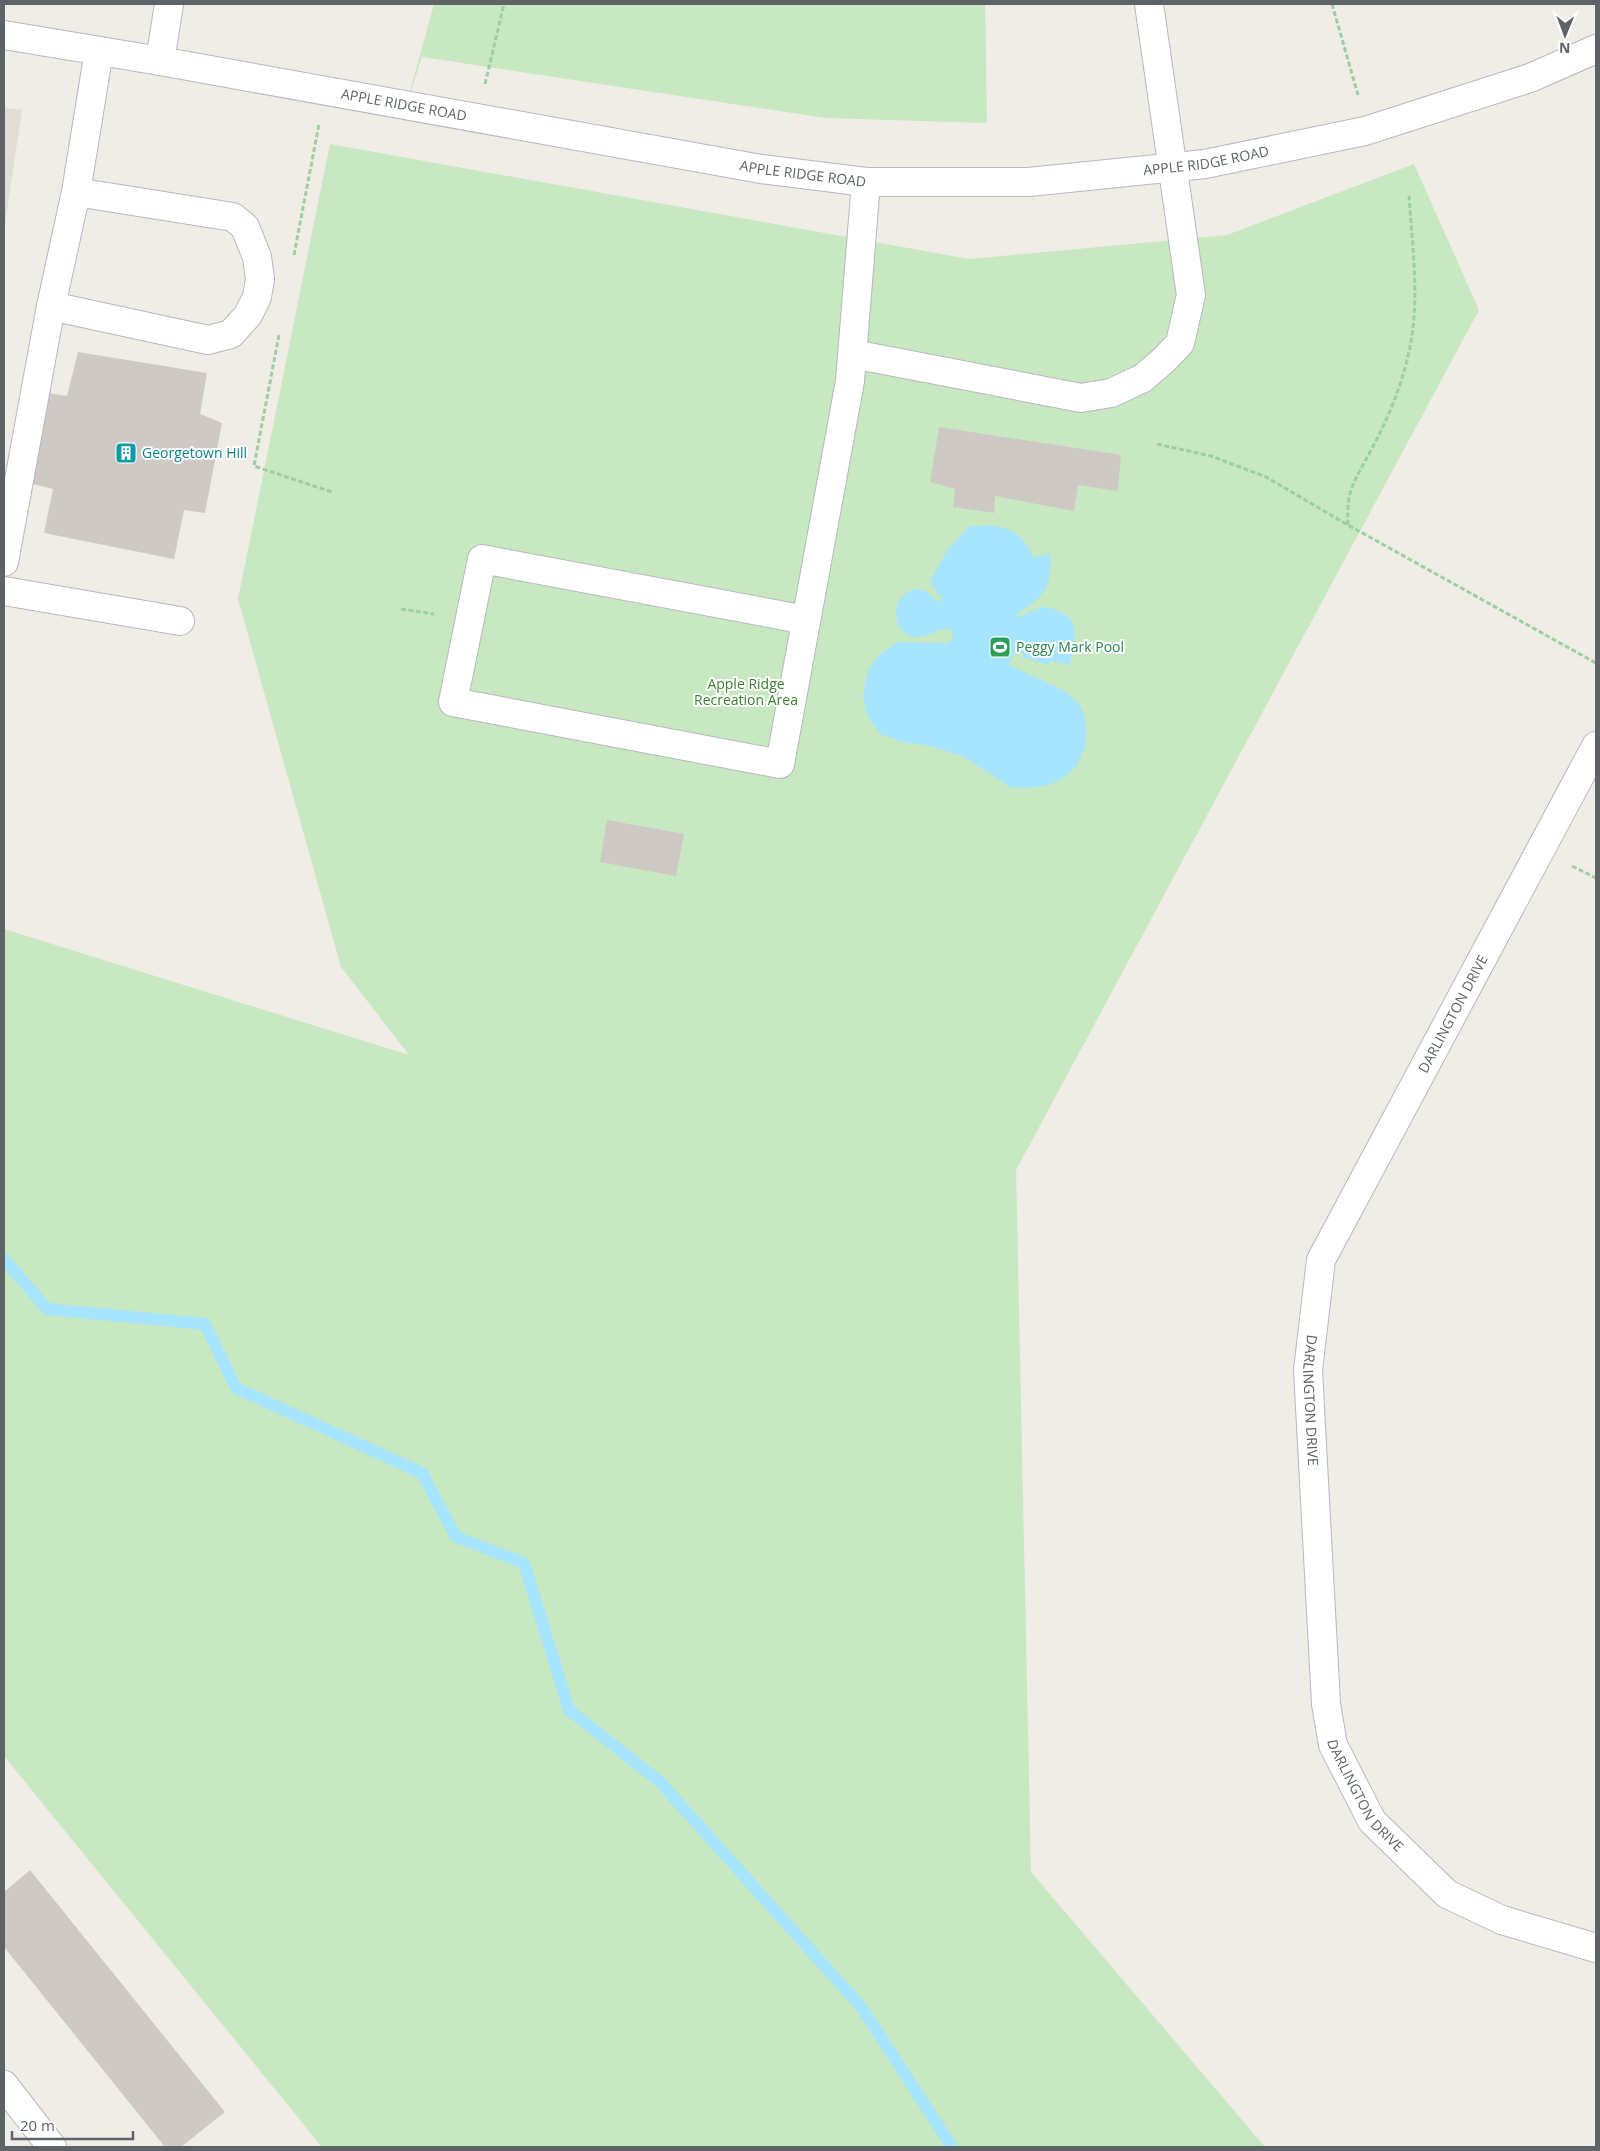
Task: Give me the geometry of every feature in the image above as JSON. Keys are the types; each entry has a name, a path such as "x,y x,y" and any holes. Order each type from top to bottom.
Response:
{"street":[{"path":"160,61 169,4"},
{"path":"853,354 1081,398 1111,393 1143,378 1180,343 1191,295 1149,4"},
{"name":"APPLE RIDGE ROAD","path":"4,35 160,61 761,169 866,182 1029,182 1205,164 1365,131 1530,78 1596,49"},
{"path":"4,562 51,306 76,192 99,51"},
{"path":"806,620 482,559 453,702 780,764 850,381 866,182"},
{"path":"51,306 208,340 231,334 248,315 257,297 260,279 258,256 245,227 233,217 76,192"},
{"path":"4,591 180,621"},
{"name":"DARLINGTON DRIVE","path":"1596,746 1322,1260 1308,1370 1326,1704 1334,1745 1372,1820 1447,1894 1502,1920 1596,1948"},
{"path":"4,2085 52,2147"}],"path":[{"path":"477,118 504,4"},
{"path":"1332,4 1358,95"},
{"path":"1348,525 1347,505 1352,482 1371,450 1396,395 1410,347 1415,303 1409,195"},
{"path":"1157,444 1211,456 1266,477 1596,664"}],"shaded area":[{"path":"4,108 22,110 4,231"}],"green space":[{"path":"434,4 985,4 987,123 826,118 422,57 406,106"},
{"name":"Apple Ridge Recreation Area","path":"330,144 969,259 1227,235 1414,164 1479,310 1016,1170 1031,1872 1265,2147 322,2147 4,1756 4,929 409,1055 341,967 238,599"}],"water":[{"path":"990,525 1017,534 1026,543 1034,557 1050,554 1050,574 1045,590 1034,602 1017,613 1017,617 1042,607 1049,608 1068,616 1074,628 1074,643 1070,665 1050,661 1049,665 1022,657 1024,653 1017,653 1012,655 1009,665 1065,691 1079,704 1084,713 1086,745 1076,767 1061,780 1044,786 1010,787 964,757 931,746 902,742 880,734 867,715 863,695 868,670 878,656 897,642 946,643 952,640 951,630 946,629 921,637 910,636 902,630 896,614 901,598 914,589 925,591 939,602 942,600 930,581 948,549 969,527"}],"building":[{"name":"Georgetown Hill","path":"78,352 207,373 200,414 222,423 205,513 184,510 174,559 44,533 53,489 29,483 48,393 67,396"},
{"path":"939,427 1121,455 1118,491 1078,485 1074,511 995,496 994,513 953,507 955,489 930,482"},
{"path":"607,820 684,834 676,876 600,862"},
{"path":"30,1870 225,2112 181,2147 165,2147 4,1947 4,1892"}],"waterway":[{"path":"4,1259 47,1309 205,1324 236,1388 422,1473 456,1537 524,1563 569,1710 660,1782 862,2008 952,2147"}],"place":[{"name":"Georgetown Hill","path":"126,453"},
{"name":"Peggy Mark Pool","path":"1000,647"}]}
